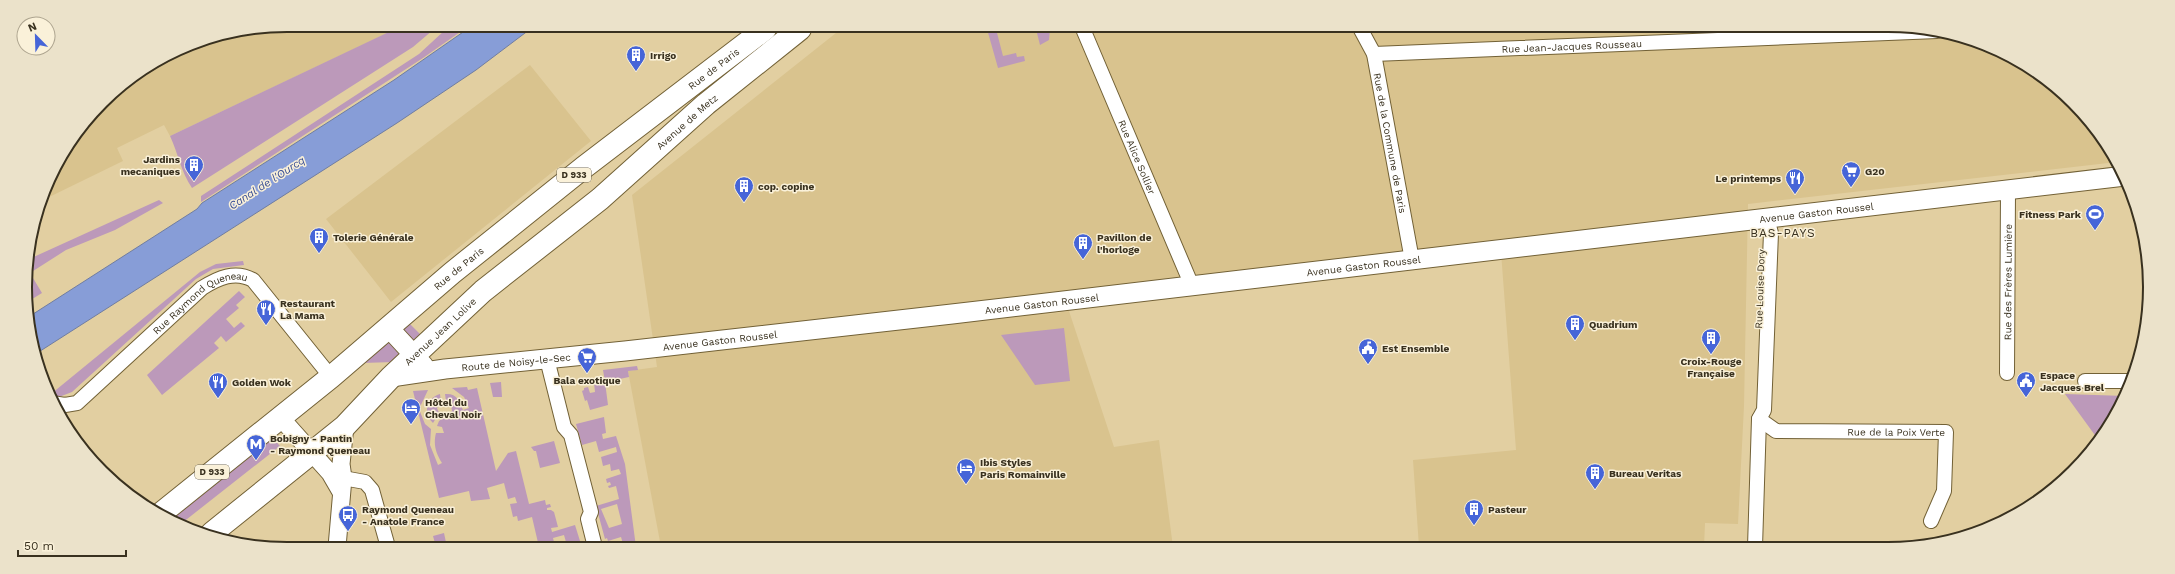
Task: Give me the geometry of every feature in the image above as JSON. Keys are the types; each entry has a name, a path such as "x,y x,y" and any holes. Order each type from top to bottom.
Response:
{"main road":[{"name":"Rue de Paris","path":"165,511 331,377 388,327 583,168 761,32"},
{"name":"Avenue de Metz","path":"577,217 706,104 796,32"},
{"name":"Avenue Gaston Roussel","path":"603,353 1192,286 2118,177"},
{"name":"Avenue Jean Lolive","path":"215,531 345,426 413,355 483,291 577,217"},
{"path":"388,327 429,372"},
{"name":"Route de Noisy-le-Sec","path":"391,377 603,353"}],"street":[{"name":"Rue Alice Sollier","path":"1084,32 1192,286"},
{"name":"Rue de la Commune de Paris","path":"1362,32 1374,54 1412,260"},
{"name":"Rue Jean-Jacques Rousseau","path":"1374,54 1898,33"},
{"name":"Rue des Frères Lumière","path":"2007,373 2008,191"},
{"name":"Rue Louise Dory","path":"1755,542 1759,419 1764,410 1771,240 1767,218"},
{"name":"Rue Raymond Queneau","path":"60,404 77,403 202,288 215,280 237,275 245,276 253,280 331,377"},
{"path":"547,359 564,427 571,435 591,512 588,519 594,542"},
{"path":"2085,381 2125,381"},
{"path":"280,417 312,454 342,485"},
{"name":"Rue de la Poix Verte","path":"1759,419 1776,431 1946,432 1944,491 1931,521"},
{"path":"337,542 342,485 341,464 345,426"},
{"path":"342,485 365,482 372,490 387,542"}],"shaded area":[{"path":"287,32 390,32 170,136 164,125 117,148 123,161 48,197 66,159 95,119 119,95 145,75 174,58 189,51 221,41 254,34"},
{"path":"389,32 431,32 413,47 192,188 185,176 170,136"},
{"path":"443,32 460,32 423,58 201,202 201,196 419,54"},
{"path":"837,32 1888,32 1921,34 1954,41 1986,51 2030,75 2056,95 2080,119 2100,145 2111,163 1748,204 1744,406 1738,524 1705,523 1704,542 1419,542 1413,460 1516,450 1500,239 1029,317 1069,311 1114,447 1159,440 1172,542 660,542 628,371 657,367 632,195"},
{"path":"988,32 997,32 1003,56 1016,53 1017,57 1024,56 1025,61 998,68"},
{"path":"1037,32 1050,32 1049,40 1040,45"},
{"path":"530,65 591,141 391,302 326,219"},
{"path":"159,200 163,203 115,230 66,250 33,271 34,257"},
{"path":"243,261 244,265 213,269 196,279 72,392 59,397 56,396 54,392 200,272 216,264"},
{"path":"33,277 42,293 33,299"},
{"path":"239,291 245,297 236,305 239,308 226,319 234,328 241,322 245,326 226,342 221,336 214,343 219,348 162,395 147,375"},
{"path":"408,322 423,337 394,362 362,363"},
{"path":"1064,328 1070,381 1035,385 1001,335"},
{"path":"637,366 638,370 628,371 629,377 605,382 603,370"},
{"path":"501,382 502,397 493,397 490,383"},
{"path":"605,382 608,405 590,410 582,391 584,388 588,387 590,393 595,392 594,383"},
{"path":"467,387 468,390 477,388 496,471 508,453 516,451 529,504 545,500 546,505 550,504 551,507 547,508 547,510 554,512 558,527 551,528 552,532 575,525 580,541 566,542 564,535 553,538 554,542 538,542 532,517 518,521 517,516 513,517 510,504 517,503 515,497 508,499 504,483 487,488 490,499 471,501 469,491 439,498 413,391 428,390 419,409 425,424 431,429 430,445 438,465 442,463 436,449 435,437 436,433 444,433 442,427 437,426 439,421 452,411 451,405 446,401 445,394 455,396 463,410 469,408 464,397 452,388"},
{"path":"440,394 441,403 437,408 439,413 433,423 427,410 429,402"},
{"path":"2065,394 2119,396 2095,435"},
{"path":"604,417 606,433 602,434 603,439 616,436 625,464 635,542 622,542 621,537 608,541 607,538 605,539 596,506 619,499 616,486 609,488 608,486 611,485 610,482 607,483 606,479 621,474 619,469 611,471 610,464 603,466 601,457 617,452 616,447 599,452 596,441 582,445 576,424","holes":["617,504 622,524 609,528 601,509"]},
{"path":"271,436 280,446 185,521 174,516"},
{"path":"554,441 560,463 540,468 536,451 534,451 531,447"},
{"path":"444,533 446,542 435,542 433,536"}],"water":[{"name":"Canal de l'Ourcq","path":"463,32 526,32 476,70 397,123 40,351 34,314 197,209 202,203 394,80"}],"place":[{"name":"Irrigo","path":"636,72"},
{"name":"Jardins mecaniques","path":"194,182"},
{"name":"G20","path":"1851,188"},
{"name":"Le printemps","path":"1795,195"},
{"name":"cop. copine","path":"744,203"},
{"name":"Fitness Park","path":"2095,231"},
{"name":"Tolerie Générale","path":"319,254"},
{"name":"Pavillon de l'horloge","path":"1083,260"},
{"name":"Restaurant La Mama","path":"266,326"},
{"name":"Quadrium","path":"1575,341"},
{"name":"Croix-Rouge Française","path":"1711,355"},
{"name":"Est Ensemble","path":"1368,365"},
{"name":"Bala exotique","path":"587,374"},
{"name":"Espace Jacques Brel","path":"2026,398"},
{"name":"Golden Wok","path":"218,399"},
{"name":"Hôtel du Cheval Noir","path":"411,425"},
{"name":"Bobigny - Pantin - Raymond Queneau","path":"256,461"},
{"name":"Ibis Styles Paris Romainville","path":"966,485"},
{"name":"Bureau Veritas","path":"1595,490"},
{"name":"Pasteur","path":"1474,526"},
{"name":"Raymond Queneau - Anatole France","path":"348,532"}],"district":[{"name":"BAS-PAYS","path":"1783,233"}]}
